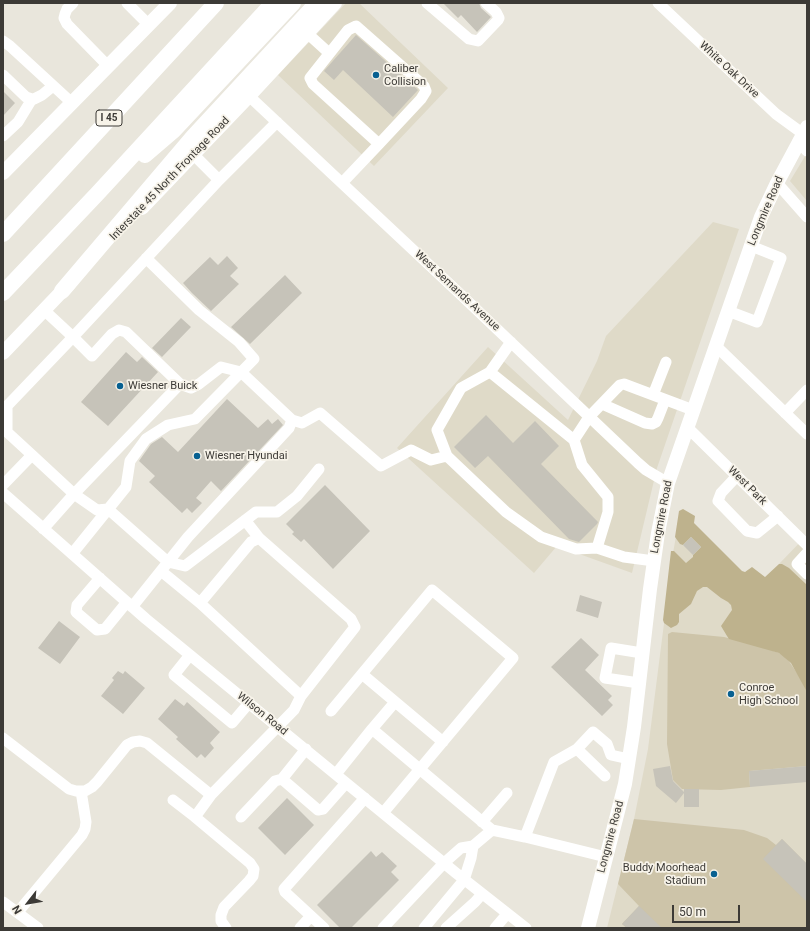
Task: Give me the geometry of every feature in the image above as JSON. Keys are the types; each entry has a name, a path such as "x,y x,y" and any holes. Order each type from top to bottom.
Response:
{"highway":[{"name":"I 45","path":"3,234 216,3"},
{"path":"3,293 97,194 273,3"},
{"path":"97,194 173,131 294,3"},
{"path":"62,291 193,137 317,3"}],"main road":[{"name":"Interstate 45 North Frontage Road","path":"3,353 249,96 335,3"},
{"path":"3,173 149,25 166,4"},
{"name":"Longmire Road","path":"588,928 625,784 654,561 668,483 762,217 777,183 804,138"}],"street":[{"path":"73,3 67,9 65,14 64,18 67,24 108,66"},
{"path":"127,3 149,25"},
{"path":"427,3 469,39 478,40 499,18 496,12 486,3"},
{"name":"White Oak Drive","path":"658,3 776,114 804,138"},
{"path":"342,184 421,99 426,91 424,86 356,26 348,30 310,78 313,84 379,144"},
{"path":"307,33 329,53"},
{"path":"3,41 72,103"},
{"path":"3,75 26,97 32,99 42,95 53,86"},
{"name":"West Semands Avenue","path":"249,96 646,470 668,483"},
{"path":"3,136 18,122 32,99"},
{"path":"277,122 219,180 7,406 7,432 74,494 97,510 108,510 168,562 185,566 256,512 277,512 297,496 319,469"},
{"path":"193,154 219,180"},
{"path":"777,183 807,217"},
{"path":"728,311 757,322 781,258 751,246"},
{"path":"72,554 126,487 130,461 146,439 168,425 195,419 254,358 239,342 200,310 146,258"},
{"path":"44,310 92,356 112,334 119,330 126,332 180,384 192,388 221,367 241,372 292,420 302,423 320,412 381,466 411,450 431,460 447,456"},
{"path":"511,342 490,372 461,388 436,430 447,456 506,512 541,537 576,549 597,548 624,557 654,561"},
{"path":"716,346 807,434"},
{"path":"653,395 666,362"},
{"path":"490,372 574,440 582,465 608,497 608,512 597,548"},
{"path":"43,529 74,494 180,384"},
{"path":"574,440 589,417 620,385 624,384 693,410"},
{"path":"785,413 807,390"},
{"path":"602,404 646,423 652,424 656,422 665,400"},
{"path":"100,578 77,605 76,612 97,630 105,629 161,571 188,537 290,428 292,420"},
{"name":"West Park","path":"687,427 807,545"},
{"path":"3,485 32,455"},
{"path":"737,476 721,493 718,501 747,531 757,533 778,516"},
{"name":"Wilson Road","path":"3,493 130,604 190,654 464,880 526,928"},
{"path":"195,817 211,795 294,710 301,696 354,627 351,619 259,538 245,520"},
{"path":"200,603 251,542 259,538"},
{"path":"807,553 796,564 807,574"},
{"path":"161,571 200,603 301,696"},
{"path":"330,711 432,590 513,658 383,813"},
{"path":"638,683 605,678 611,648 642,653"},
{"path":"190,654 174,676 232,723 249,703"},
{"path":"362,674 443,742"},
{"path":"336,774 395,702"},
{"path":"372,729 492,830 606,857"},
{"path":"525,837 554,762 578,749 593,732 607,744 611,755 629,759"},
{"path":"3,738 69,789 76,791 81,791 92,787 127,745 140,741 147,743 211,795"},
{"path":"241,817 275,781 282,778 306,749"},
{"path":"578,749 605,776"},
{"path":"282,778 318,810 323,809 346,783"},
{"path":"18,912 82,835 86,822 81,791"},
{"path":"482,822 507,793"},
{"path":"324,928 285,892 284,889 365,798"},
{"path":"173,800 250,863 254,869 253,876 224,907 220,915 221,921 226,928"},
{"path":"384,928 444,863 461,848 473,846 492,830"},
{"path":"424,928 464,880 473,846"},
{"path":"446,928 482,894"},
{"path":"3,902 38,928"},
{"path":"495,928 508,914"},
{"path":"300,928 311,916"}],"shaded area":[{"path":"346,3 359,3 448,88 374,166 278,75"},
{"path":"807,153 807,201 790,181"},
{"path":"713,222 739,229 657,468 632,573 557,546 534,573 397,448 488,347 568,420 597,361 606,336"},
{"path":"683,509 695,516 694,523 742,571 745,572 752,567 765,577 779,564 782,564 789,568 807,585 807,692 791,663 779,653 729,639 721,626 732,610 731,605 707,587 703,587 697,591 691,604 679,614 679,622 677,625 671,628 664,623 663,620 671,551 674,551 686,563 701,547 691,537 683,545 680,544 675,537 679,511"},
{"name":"Conroe High School","path":"680,514 807,640 807,928 607,928 634,819 648,749 673,553"},
{"path":"807,535 807,595 779,564"},
{"path":"672,632 724,637 756,645 786,657 801,679 807,692 807,766 749,771 750,787 721,790 682,789 673,780 667,744 668,634"},
{"name":"Buddy Moorhead Stadium","path":"634,819 744,830 767,838 776,845 782,839 807,864 807,928 627,928 622,924 639,906 618,884"}],"building":[{"path":"443,3 479,3 481,8 491,17 477,32 461,15 458,18"},
{"name":"Caliber Collision","path":"356,35 418,90 393,117 343,70 334,80 324,71"},
{"path":"3,91 15,103 3,116"},
{"path":"227,256 238,268 230,276 239,284 211,311 183,283 210,257 218,265"},
{"path":"285,275 302,293 250,344 231,327"},
{"path":"181,318 191,327 162,357 152,348"},
{"name":"Wiesner Buick","path":"126,352 137,362 142,357 158,372 108,426 81,402"},
{"name":"Wiesner Hyundai","path":"227,399 258,428 268,419 272,424 278,419 283,425 221,491 211,481 196,498 202,503 192,513 187,508 182,513 149,482 155,476 139,461 151,444 162,437 178,452"},
{"path":"486,415 513,443 535,421 559,446 541,464 598,522 579,542 569,539 488,456 475,468 454,447"},
{"path":"325,485 370,531 333,569 304,539 301,542 292,534 294,532 286,524"},
{"path":"691,537 701,547 693,555 683,545"},
{"path":"580,595 602,602 598,618 576,611"},
{"path":"59,621 80,637 60,664 38,648"},
{"path":"581,638 599,655 585,670 612,696 608,700 613,705 602,716 551,667"},
{"path":"118,671 123,674 125,671 145,688 123,714 101,696 114,680 112,678"},
{"path":"175,699 184,706 187,702 220,732 210,743 214,748 205,758 201,754 197,758 176,739 178,737 158,719"},
{"path":"670,766 673,781 684,792 684,789 699,789 699,807 684,807 684,793 676,803 656,786 653,769"},
{"path":"807,766 807,782 750,787 749,771"},
{"path":"287,798 314,825 285,855 258,828"},
{"path":"782,839 807,864 807,902 763,859"},
{"path":"371,851 376,857 382,852 397,866 391,872 399,880 351,928 340,928 317,905"},
{"path":"639,906 662,928 627,928 622,924"}],"place":[{"name":"Caliber Collision","path":"376,75"},
{"name":"Wiesner Buick","path":"120,386"},
{"name":"Wiesner Hyundai","path":"197,456"},
{"name":"Conroe High School","path":"731,694"},
{"name":"Buddy Moorhead Stadium","path":"714,874"}]}
